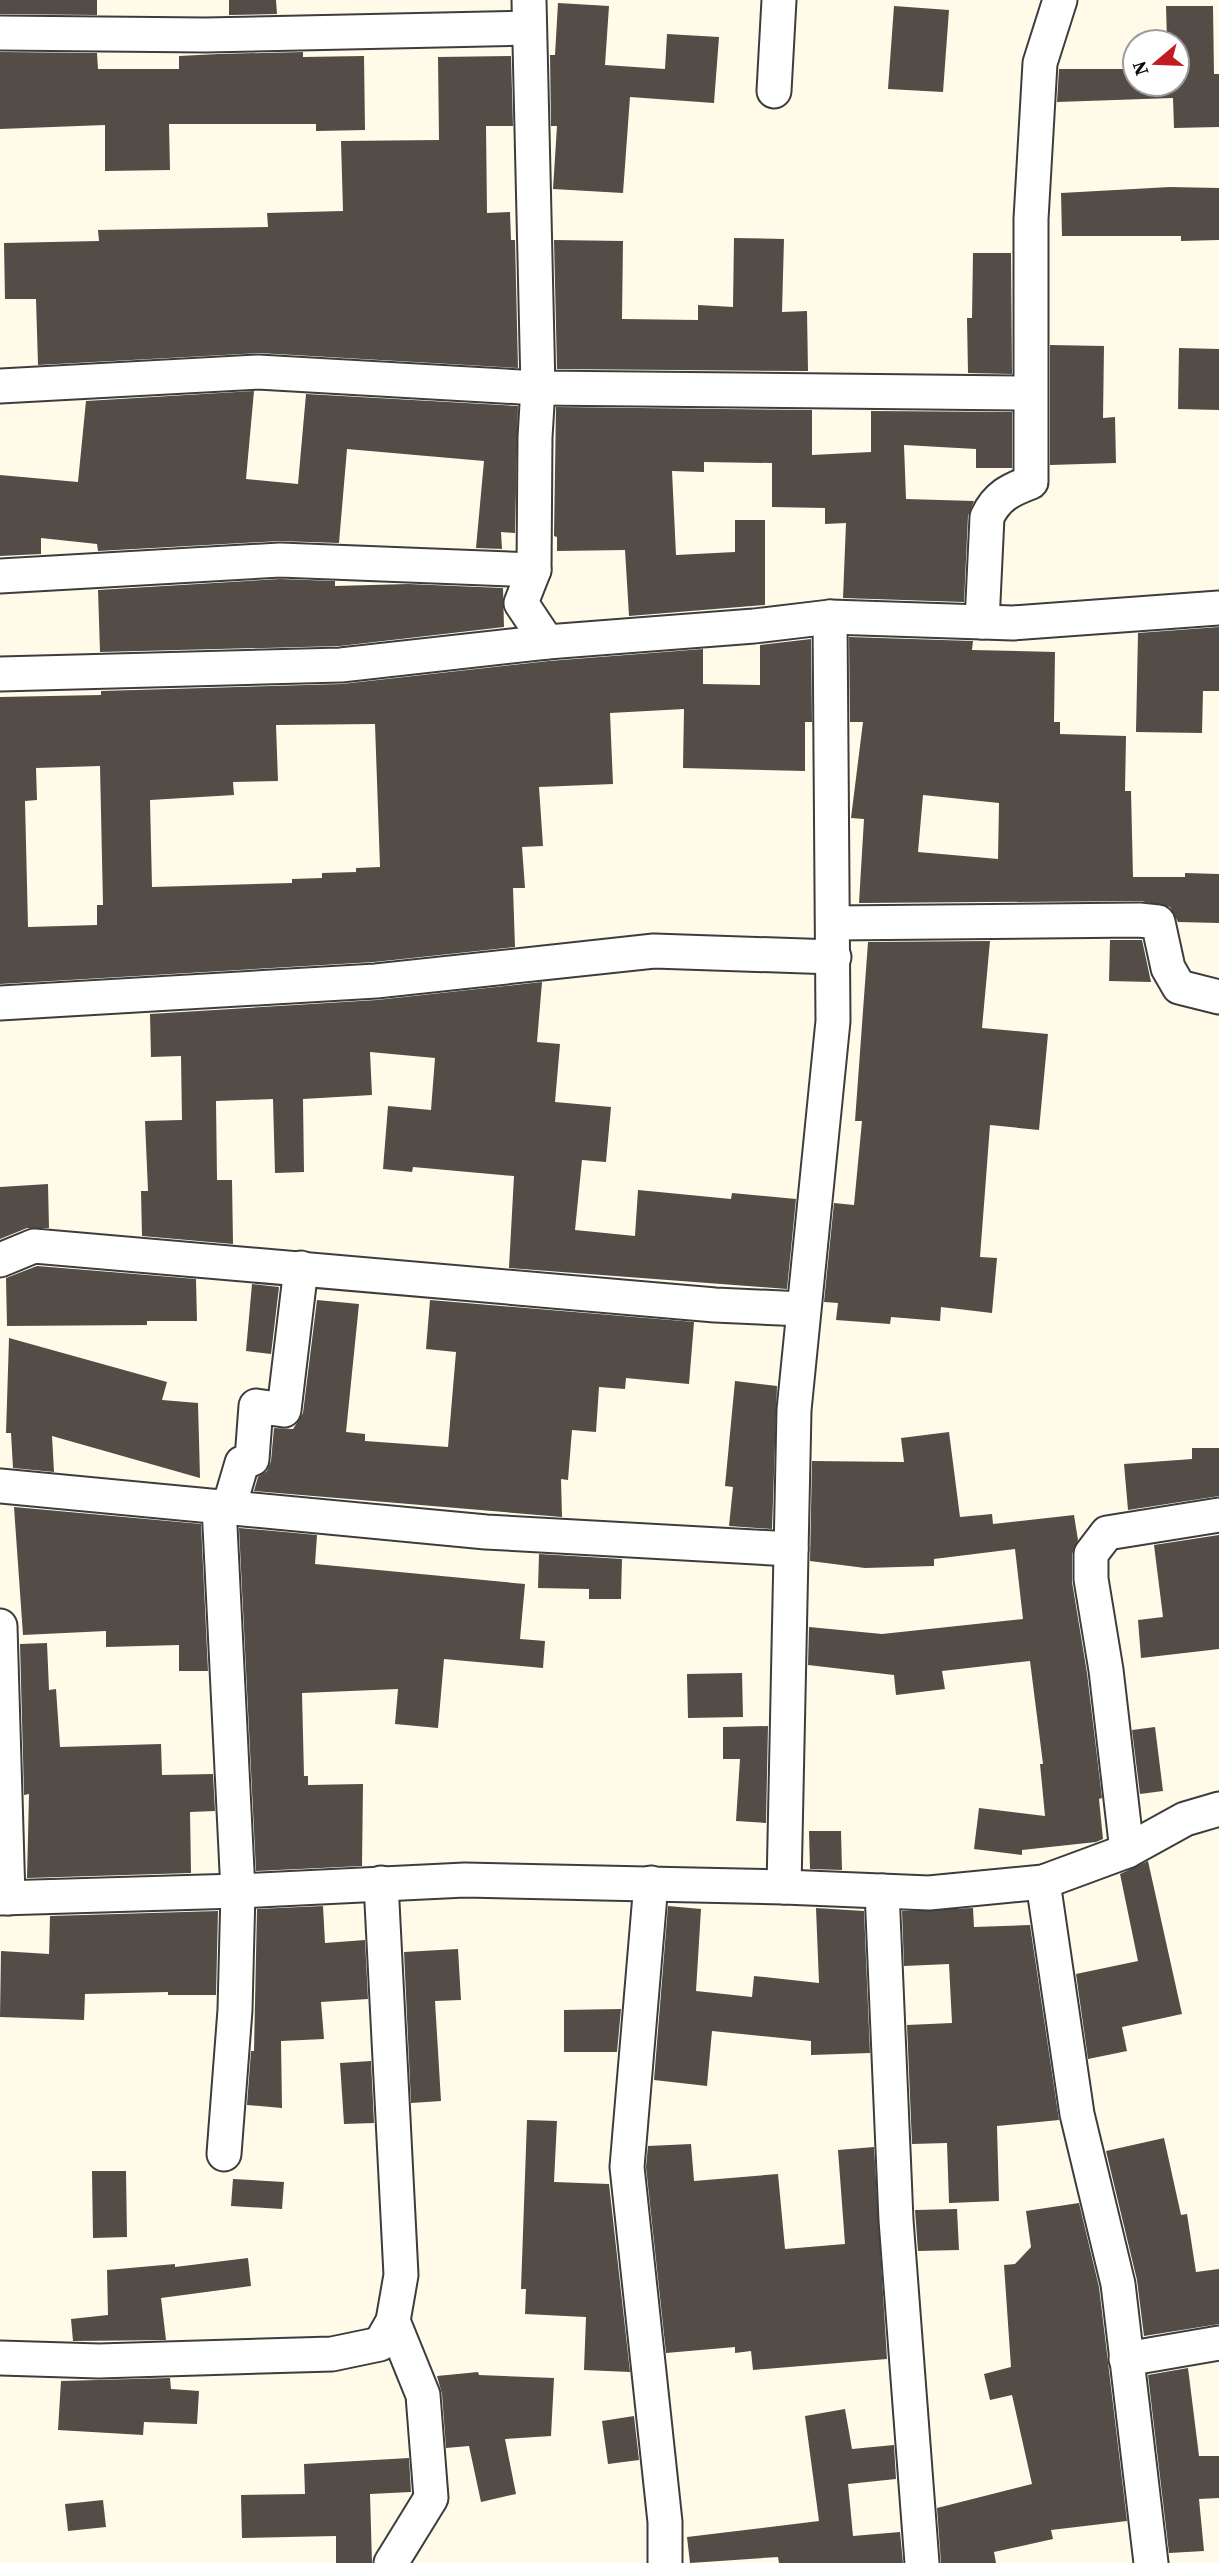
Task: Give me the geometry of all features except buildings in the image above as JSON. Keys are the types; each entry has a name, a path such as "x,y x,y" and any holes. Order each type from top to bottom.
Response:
{"street":[{"path":"774,91 779,0"},
{"path":"982,622 987,517 993,504 1007,491 1031,482 1031,219 1040,63 1060,0"},
{"path":"0,33 205,35 529,14 538,388 534,437 534,570 521,603 547,642"},
{"path":"0,386 258,372 538,388 1030,393"},
{"path":"0,576 280,561 534,570"},
{"path":"0,674 341,665 547,642 754,626 830,617 1013,623 1219,608"},
{"path":"785,1887 794,1410 832,1021 834,923 830,617"},
{"path":"834,923 1158,922 1168,968 1178,987 1219,997"},
{"path":"0,1003 376,981 654,951 834,957"},
{"path":"0,1260 34,1246 715,1305 803,1309"},
{"path":"224,2154 235,2010 238,1891 224,1506 242,1462 252,1459 256,1406 284,1410 301,1268"},
{"path":"0,1486 486,1532 791,1549"},
{"path":"1127,1851 1091,1579 1091,1554 1107,1533 1219,1515"},
{"path":"0,1626 4,1898 238,1891 465,1880 651,1883 929,1893 1043,1882 1127,1851 1185,1819 1219,1809"},
{"path":"1043,1882 1077,2114 1118,2284 1151,2563"},
{"path":"651,1883 627,2167 664,2509 665,2563"},
{"path":"0,2358 99,2361 332,2354 380,2344 393,2321 401,2275 381,1884"},
{"path":"882,1891 896,2221 922,2563"},
{"path":"391,2563 431,2498 423,2395 393,2321"},
{"path":"1126,2359 1219,2343"}]}
